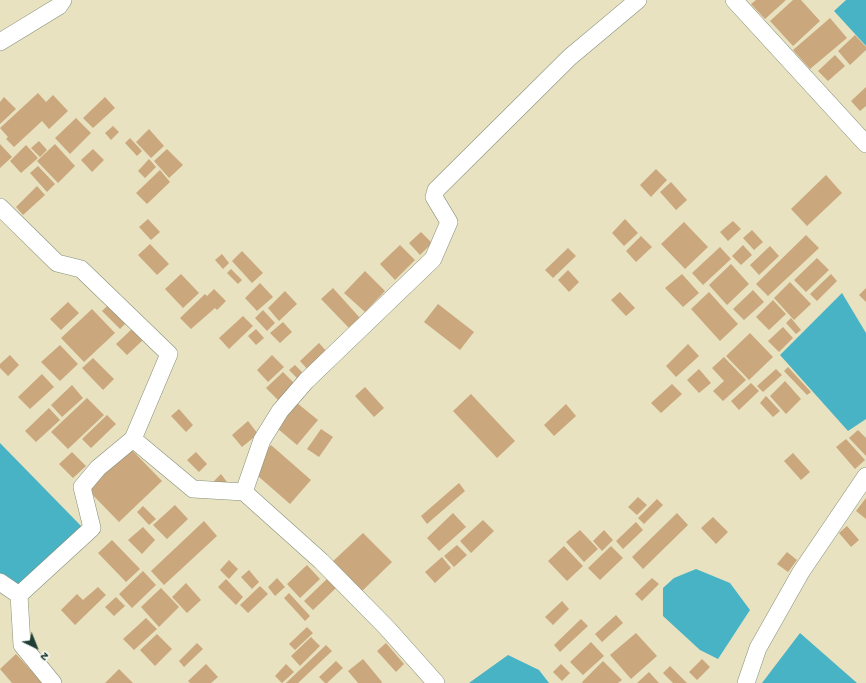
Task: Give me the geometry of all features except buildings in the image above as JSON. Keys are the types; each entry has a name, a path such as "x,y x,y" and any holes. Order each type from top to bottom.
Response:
{"street":[{"path":"0,42 59,6 63,0"},
{"path":"244,492 262,440 280,411 306,381 433,259 449,222 434,196 436,190 570,57 638,0"},
{"path":"734,0 866,144"},
{"path":"0,207 57,263 81,269 169,354 133,439 98,468 82,487 92,528 19,596"},
{"path":"133,439 193,489 244,492 274,521 321,561 387,628 436,683"},
{"path":"746,683 758,648 802,572 866,476"},
{"path":"0,582 19,596"},
{"path":"19,596 22,645 53,683"}],"water":[{"path":"846,0 866,0 866,46 834,11"},
{"path":"842,293 866,333 866,419 848,431 780,355"},
{"path":"0,443 83,528 15,587 0,576"},
{"path":"696,569 730,583 750,610 718,659 700,650 663,616 663,588 674,578"},
{"path":"800,633 857,683 762,683"},
{"path":"508,655 539,670 549,683 469,683"}]}
